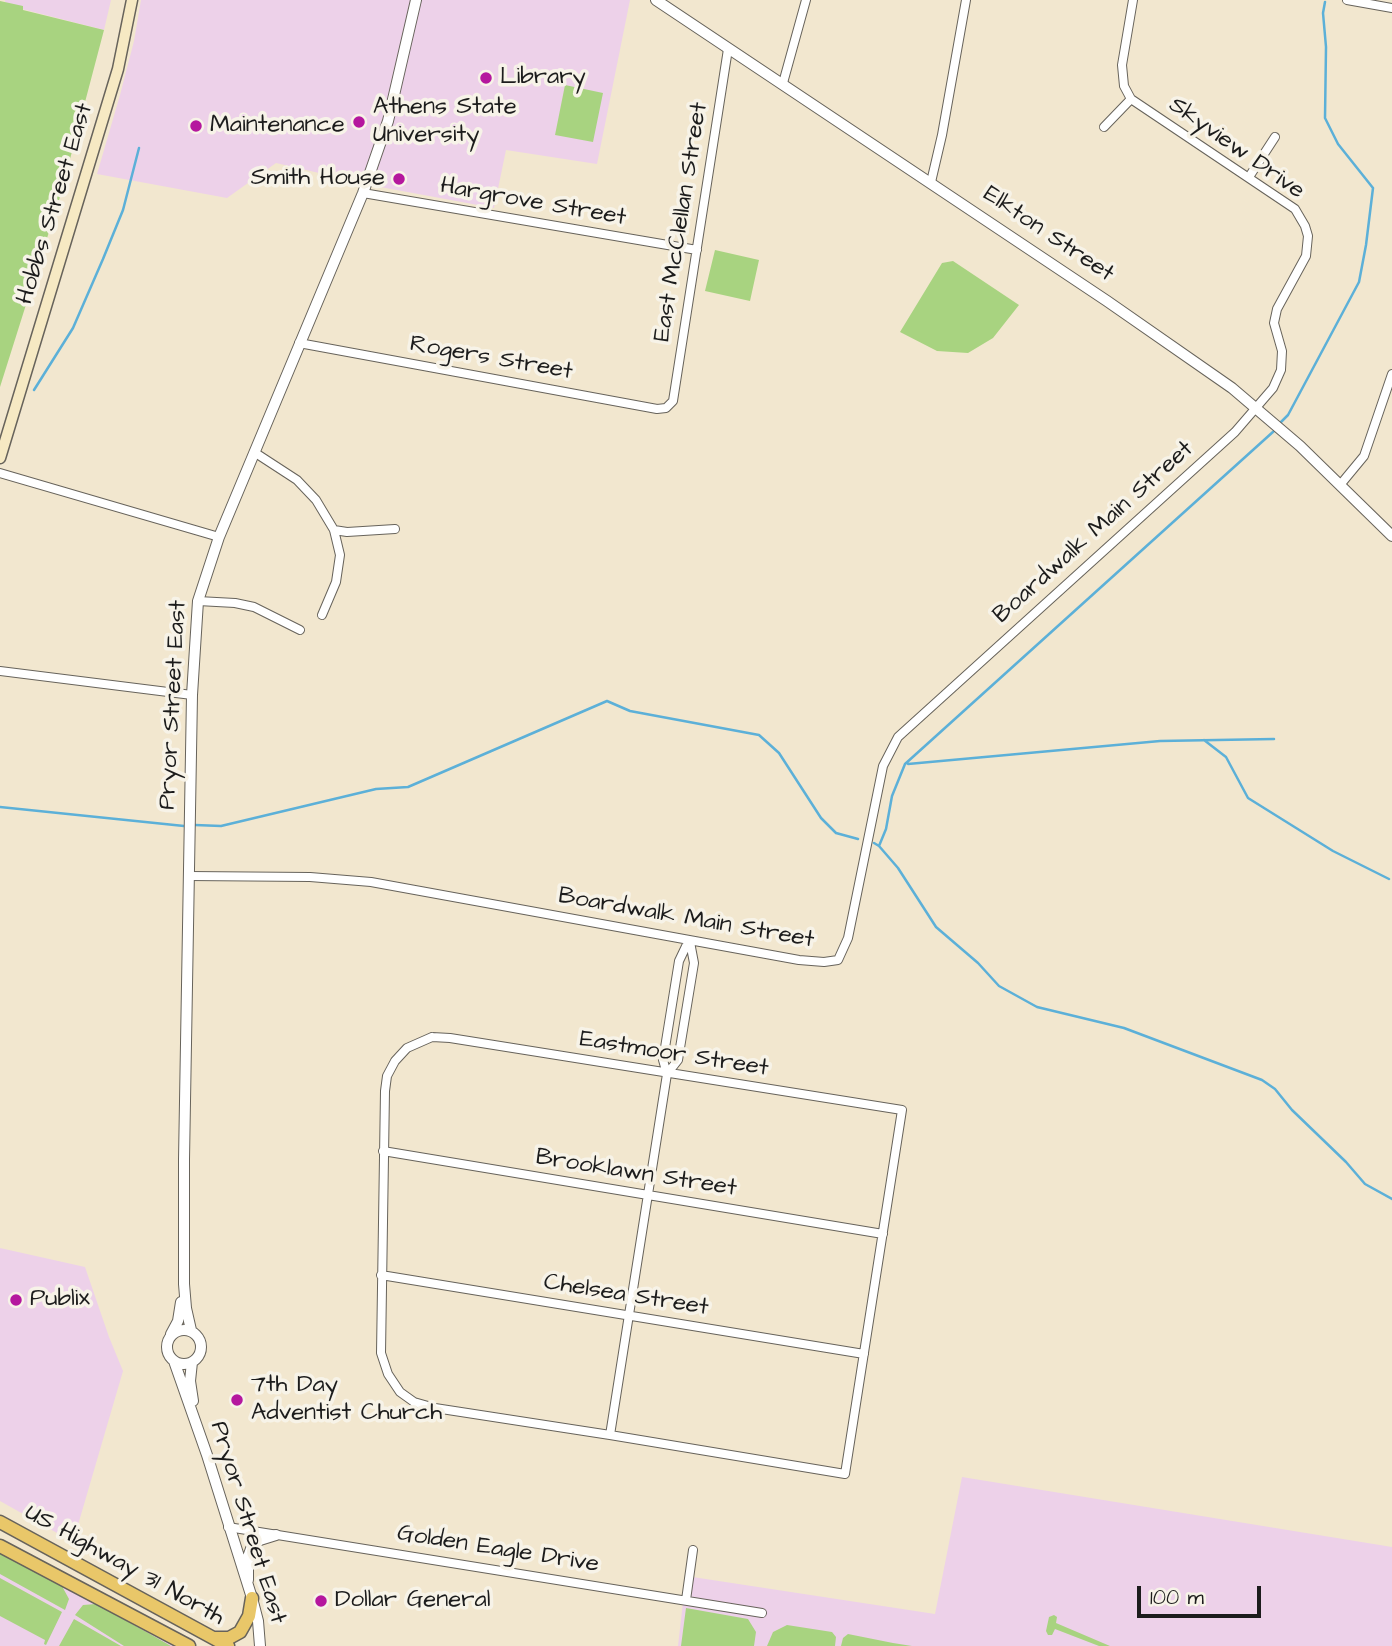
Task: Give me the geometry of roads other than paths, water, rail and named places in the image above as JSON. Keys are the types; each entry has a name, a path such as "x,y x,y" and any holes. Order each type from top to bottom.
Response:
{"main road":[{"name":"Hobbs Street East","path":"0,458 118,69 132,0"},
{"name":"US Highway 31 North","path":"0,1522 228,1646"},
{"name":"US Highway 31 North","path":"0,1546 189,1646"},
{"path":"213,1638 229,1638 240,1632 249,1616 250,1593"}],"street":[{"name":"Pryor Street East","path":"191,1330 184,1284 192,695 198,601 219,537 363,193 388,121 416,0"},
{"name":"Elkton Street","path":"656,0 931,182 1232,387 1300,446 1392,536"},
{"path":"783,83 806,0"},
{"path":"931,182 966,0"},
{"name":"Skyview Drive","path":"1133,0 1122,65 1124,86 1131,99 1295,209 1306,226 1306,256 1277,309 1274,323 1283,351 1281,370 1273,388 1256,408"},
{"path":"1347,0 1392,8"},
{"name":"East McClellan Street","path":"673,401 728,49"},
{"path":"1104,127 1131,99"},
{"path":"1250,177 1275,136"},
{"name":"Hargrove Street","path":"363,193 697,250"},
{"name":"Rogers Street","path":"299,343 657,409 666,408 673,401"},
{"path":"1340,485 1364,456 1392,374"},
{"name":"Boardwalk Main Street","path":"189,876 310,877 371,882 799,960 838,960 848,938 883,766 898,737 1235,432 1256,408"},
{"path":"254,452 297,480 316,500 334,530 340,555 336,582 322,615"},
{"path":"0,473 219,537"},
{"path":"334,530 395,529"},
{"path":"198,601 254,607 300,630"},
{"path":"0,671 192,695"},
{"path":"667,1074 678,1060 680,1049 694,963 689,940"},
{"path":"610,1435 667,1074 663,1060 679,961 689,940"},
{"name":"Eastmoor Street","path":"432,1037 902,1110 845,1474 435,1408 414,1402 400,1392 388,1374 381,1353 383,1151 387,1076 395,1061 407,1048 432,1037"},
{"name":"Brooklawn Street","path":"383,1151 883,1234"},
{"name":"Chelsea Street","path":"381,1275 864,1354"},
{"name":"Pryor Street East","path":"171,1335 178,1321 184,1284"},
{"path":"180,1329 191,1330 198,1337 201,1346 199,1355 192,1362 183,1364 174,1361 166,1343 171,1335 180,1329"},
{"name":"Pryor Street East","path":"174,1361 250,1593 258,1621 260,1646"},
{"name":"Pryor Street East","path":"192,1362 192,1412"},
{"name":"Golden Eagle Drive","path":"228,1527 762,1613"},
{"path":"250,1593 248,1557 252,1546 260,1540 276,1535"},
{"path":"687,1600 693,1550"}],"waterway":[{"path":"1281,422 1288,415 1359,282 1373,188 1338,144 1325,118 1325,2"},
{"path":"34,390 73,328 103,259 123,210 139,148"},
{"path":"879,846 886,829 892,796 905,764 1274,431"},
{"path":"195,825 221,826 376,789 408,787 607,701 630,711 759,735 779,753 821,818 836,833 858,839"},
{"path":"908,764 1160,741 1274,739"},
{"path":"1204,740 1226,757 1248,798 1333,851 1389,879"},
{"path":"0,807 184,826"},
{"path":"874,843 898,868 936,927 978,963 999,986 1037,1007 1124,1028 1262,1080 1275,1089 1292,1110 1365,1184 1392,1199"}],"place":[{"name":"Library","path":"486,78"},
{"name":"Athens State University","path":"359,122"},
{"name":"Maintenance","path":"196,126"},
{"name":"Smith House","path":"399,179"},
{"name":"Publix","path":"16,1300"},
{"name":"7th Day Adventist Church","path":"237,1400"},
{"name":"Dollar General","path":"321,1601"}]}
